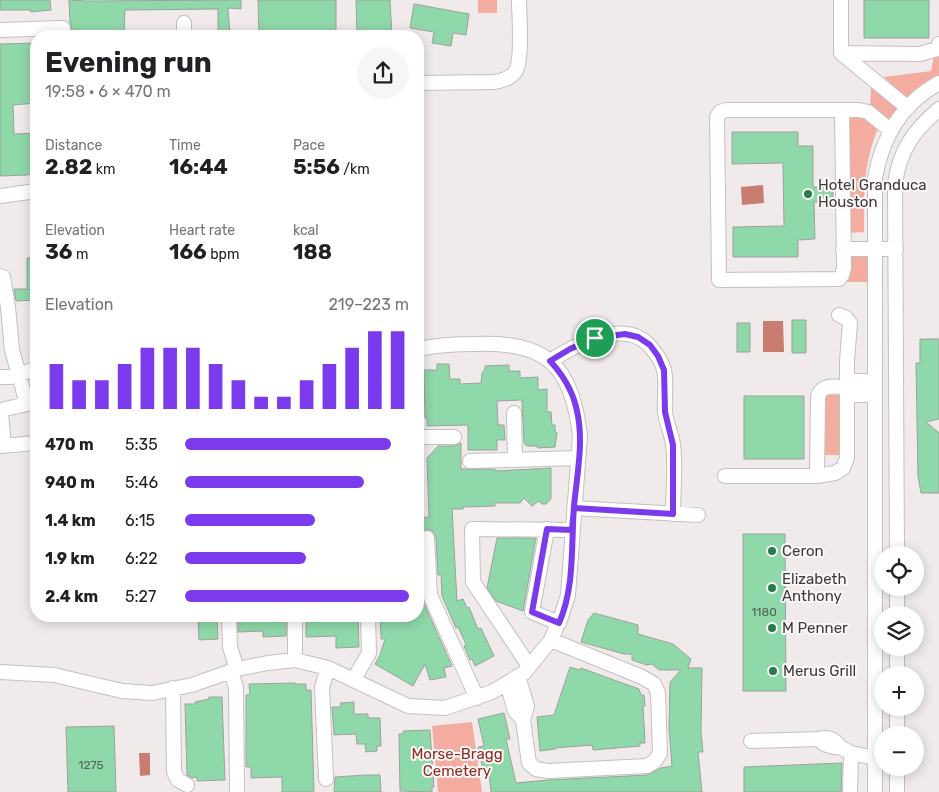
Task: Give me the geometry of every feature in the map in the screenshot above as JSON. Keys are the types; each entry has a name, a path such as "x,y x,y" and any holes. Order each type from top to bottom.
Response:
{"street":[{"path":"424,84 494,82 506,79 516,72 519,58 519,0"},
{"path":"841,0 841,53"},
{"path":"0,30 63,28"},
{"path":"841,53 920,54 937,49 939,44"},
{"path":"841,53 908,108"},
{"path":"878,666 875,512 875,178 878,162 890,130 908,108 939,83"},
{"path":"897,546 897,168 905,149 916,131 939,108"},
{"path":"842,110 844,268 839,279 719,280 717,117 720,112 726,110 842,110 867,111 890,130"},
{"path":"0,196 30,192"},
{"path":"843,249 896,249"},
{"path":"0,276 3,277 8,307 12,350 30,398"},
{"path":"725,476 818,476 835,473 843,468 847,458 846,361 850,338 850,323 846,318 839,315"},
{"path":"550,361 570,349 595,338 625,334 638,337 650,345 658,356 664,370 665,412 673,445 673,514"},
{"path":"0,672 54,675 124,692 152,693 192,685 234,670 268,662 295,660 328,668 408,706 445,708 492,692 513,679 529,666 551,640 568,595 580,436 578,411 569,385 550,361 534,350 516,345 495,343 437,345 424,348"},
{"path":"0,377 30,371"},
{"path":"818,476 818,396 820,390 826,386 847,387 866,381 875,388 896,388"},
{"path":"30,403 5,408 1,412 2,446 30,444"},
{"path":"514,413 515,460"},
{"path":"424,437 454,437"},
{"path":"470,461 578,458"},
{"path":"574,508 698,515"},
{"path":"875,512 897,513"},
{"path":"529,666 473,582 472,529 572,530"},
{"path":"547,529 532,612 559,623"},
{"path":"427,538 430,595 477,698"},
{"path":"229,622 230,647 236,688 237,790"},
{"path":"295,622 295,660"},
{"path":"354,679 369,653 368,622"},
{"path":"513,679 518,699 515,711 523,720 529,764 536,769 548,771 647,766 656,761 660,753 658,693 654,684 642,677 551,640"},
{"path":"326,779 322,687 328,668"},
{"path":"173,688 174,772 178,780 187,785"},
{"path":"751,741 829,738 845,750 874,758"},
{"path":"845,750 850,792"},
{"path":"875,776 875,792"},
{"path":"897,776 897,792"}],"green space":[{"path":"478,0 497,0 497,13 478,13"},
{"path":"939,49 939,79 907,100 884,77 931,71 934,56"},
{"path":"871,87 902,107 890,122 870,109"},
{"path":"867,114 879,126 867,166 864,232 848,233 846,115"},
{"path":"847,251 869,251 869,282 847,282"},
{"path":"825,395 839,395 839,455 825,455"},
{"name":"Morse-Bragg Cemetery","path":"472,722 482,792 438,792 432,726"}],"shaded area":[{"path":"763,185 764,203 742,205 741,187"},
{"path":"763,321 783,321 784,352 763,352"},
{"path":"139,753 150,753 150,775 140,776"}],"building":[{"path":"0,0 50,0 51,10 31,12 30,10 0,10"},
{"path":"69,0 241,0 241,9 228,8 230,30 218,30 218,9 125,10 124,30 72,30"},
{"path":"258,0 336,0 336,30 259,30"},
{"path":"356,0 390,0 392,30 357,30"},
{"path":"864,0 929,0 929,38 864,38"},
{"path":"414,4 469,14 466,35 453,33 451,46 432,43 434,32 410,28"},
{"path":"30,43 30,104 13,105 14,134 30,133 30,174 28,175 0,176 0,44"},
{"name":"Hotel Granduca Houston","path":"732,132 798,132 798,146 813,146 813,187 833,187 833,201 814,202 815,239 798,240 798,257 733,257 733,227 784,226 783,163 732,164"},
{"path":"27,258 30,258 30,300 16,301 14,289 27,289"},
{"path":"792,320 806,320 806,353 792,353"},
{"path":"737,323 750,323 750,352 737,352"},
{"path":"920,339 939,339 939,419 926,422 939,433 939,493 921,493 918,476 916,363 920,363"},
{"path":"437,364 449,364 450,379 460,379 460,384 481,383 485,366 509,365 509,371 520,371 520,378 538,377 538,390 547,389 547,412 551,412 552,425 555,425 557,433 555,447 538,448 537,446 527,446 524,443 522,400 497,401 498,425 504,425 505,440 497,440 497,450 468,450 468,425 427,426 427,418 425,418 424,370 437,370"},
{"path":"744,396 804,396 804,459 744,459"},
{"path":"461,443 461,469 495,469 495,471 551,468 551,499 546,504 542,504 539,501 532,506 524,498 520,503 495,503 495,506 452,509 457,601 463,599 467,608 469,607 478,629 481,628 494,656 475,666 472,659 470,660 464,646 466,644 458,627 456,628 442,596 441,575 438,575 436,538 431,530 424,530 424,517 429,517 427,458 438,446 454,446"},
{"path":"743,534 785,534 786,691 743,691"},
{"path":"497,538 536,538 523,611 496,601 487,588"},
{"path":"424,603 452,666 444,668 446,677 430,680 425,664 413,686 375,664 385,639 381,639 380,622 424,622"},
{"path":"594,613 638,625 638,634 673,644 691,659 688,668 702,668 701,732 703,752 698,752 702,792 491,792 489,773 484,774 478,747 484,746 478,719 504,713 510,739 506,739 516,783 647,775 661,768 672,766 669,729 670,682 681,670 659,670 652,664 647,665 632,660 632,654 624,654 581,642 588,620"},
{"path":"198,622 217,622 218,639 199,640"},
{"path":"238,622 286,622 286,636 263,637 263,631 238,632"},
{"path":"306,622 358,622 359,647 336,648 336,636 306,637"},
{"path":"570,667 580,670 581,668 639,689 641,695 644,695 645,743 640,743 640,746 593,750 592,745 540,751 537,717 554,715"},
{"path":"249,684 306,684 306,690 311,690 314,791 311,792 282,792 282,777 251,778 251,767 246,767 246,695 250,695"},
{"path":"209,697 222,697 225,780 197,781 197,777 192,778 187,775 185,704 195,704 195,702 209,699"},
{"path":"354,702 354,714 368,714 368,718 380,718 381,746 377,746 377,751 366,752 365,744 357,744 356,734 334,735 332,707 341,707 340,703"},
{"path":"114,726 116,792 68,792 66,727"},
{"path":"430,730 434,787 432,787 432,792 400,791 399,734 403,734 403,731"},
{"path":"842,763 841,792 744,792 744,767"},
{"path":"380,775 381,792 334,792 335,777"}],"place":[{"name":"Hotel Granduca Houston","path":"808,194"},
{"name":"Ceron","path":"772,551"},
{"name":"Elizabeth Anthony","path":"772,588"},
{"name":"M Penner","path":"772,628"},
{"name":"Merus Grill","path":"773,671"}],"route":[{"path":"595,338 570,349 550,361 569,385 578,411 580,436 572,530 570,579 568,595 559,623 532,612 547,529 572,530 574,508 673,514 673,445 665,412 664,370 658,356 650,345 638,337 613,334 595,338"}]}
